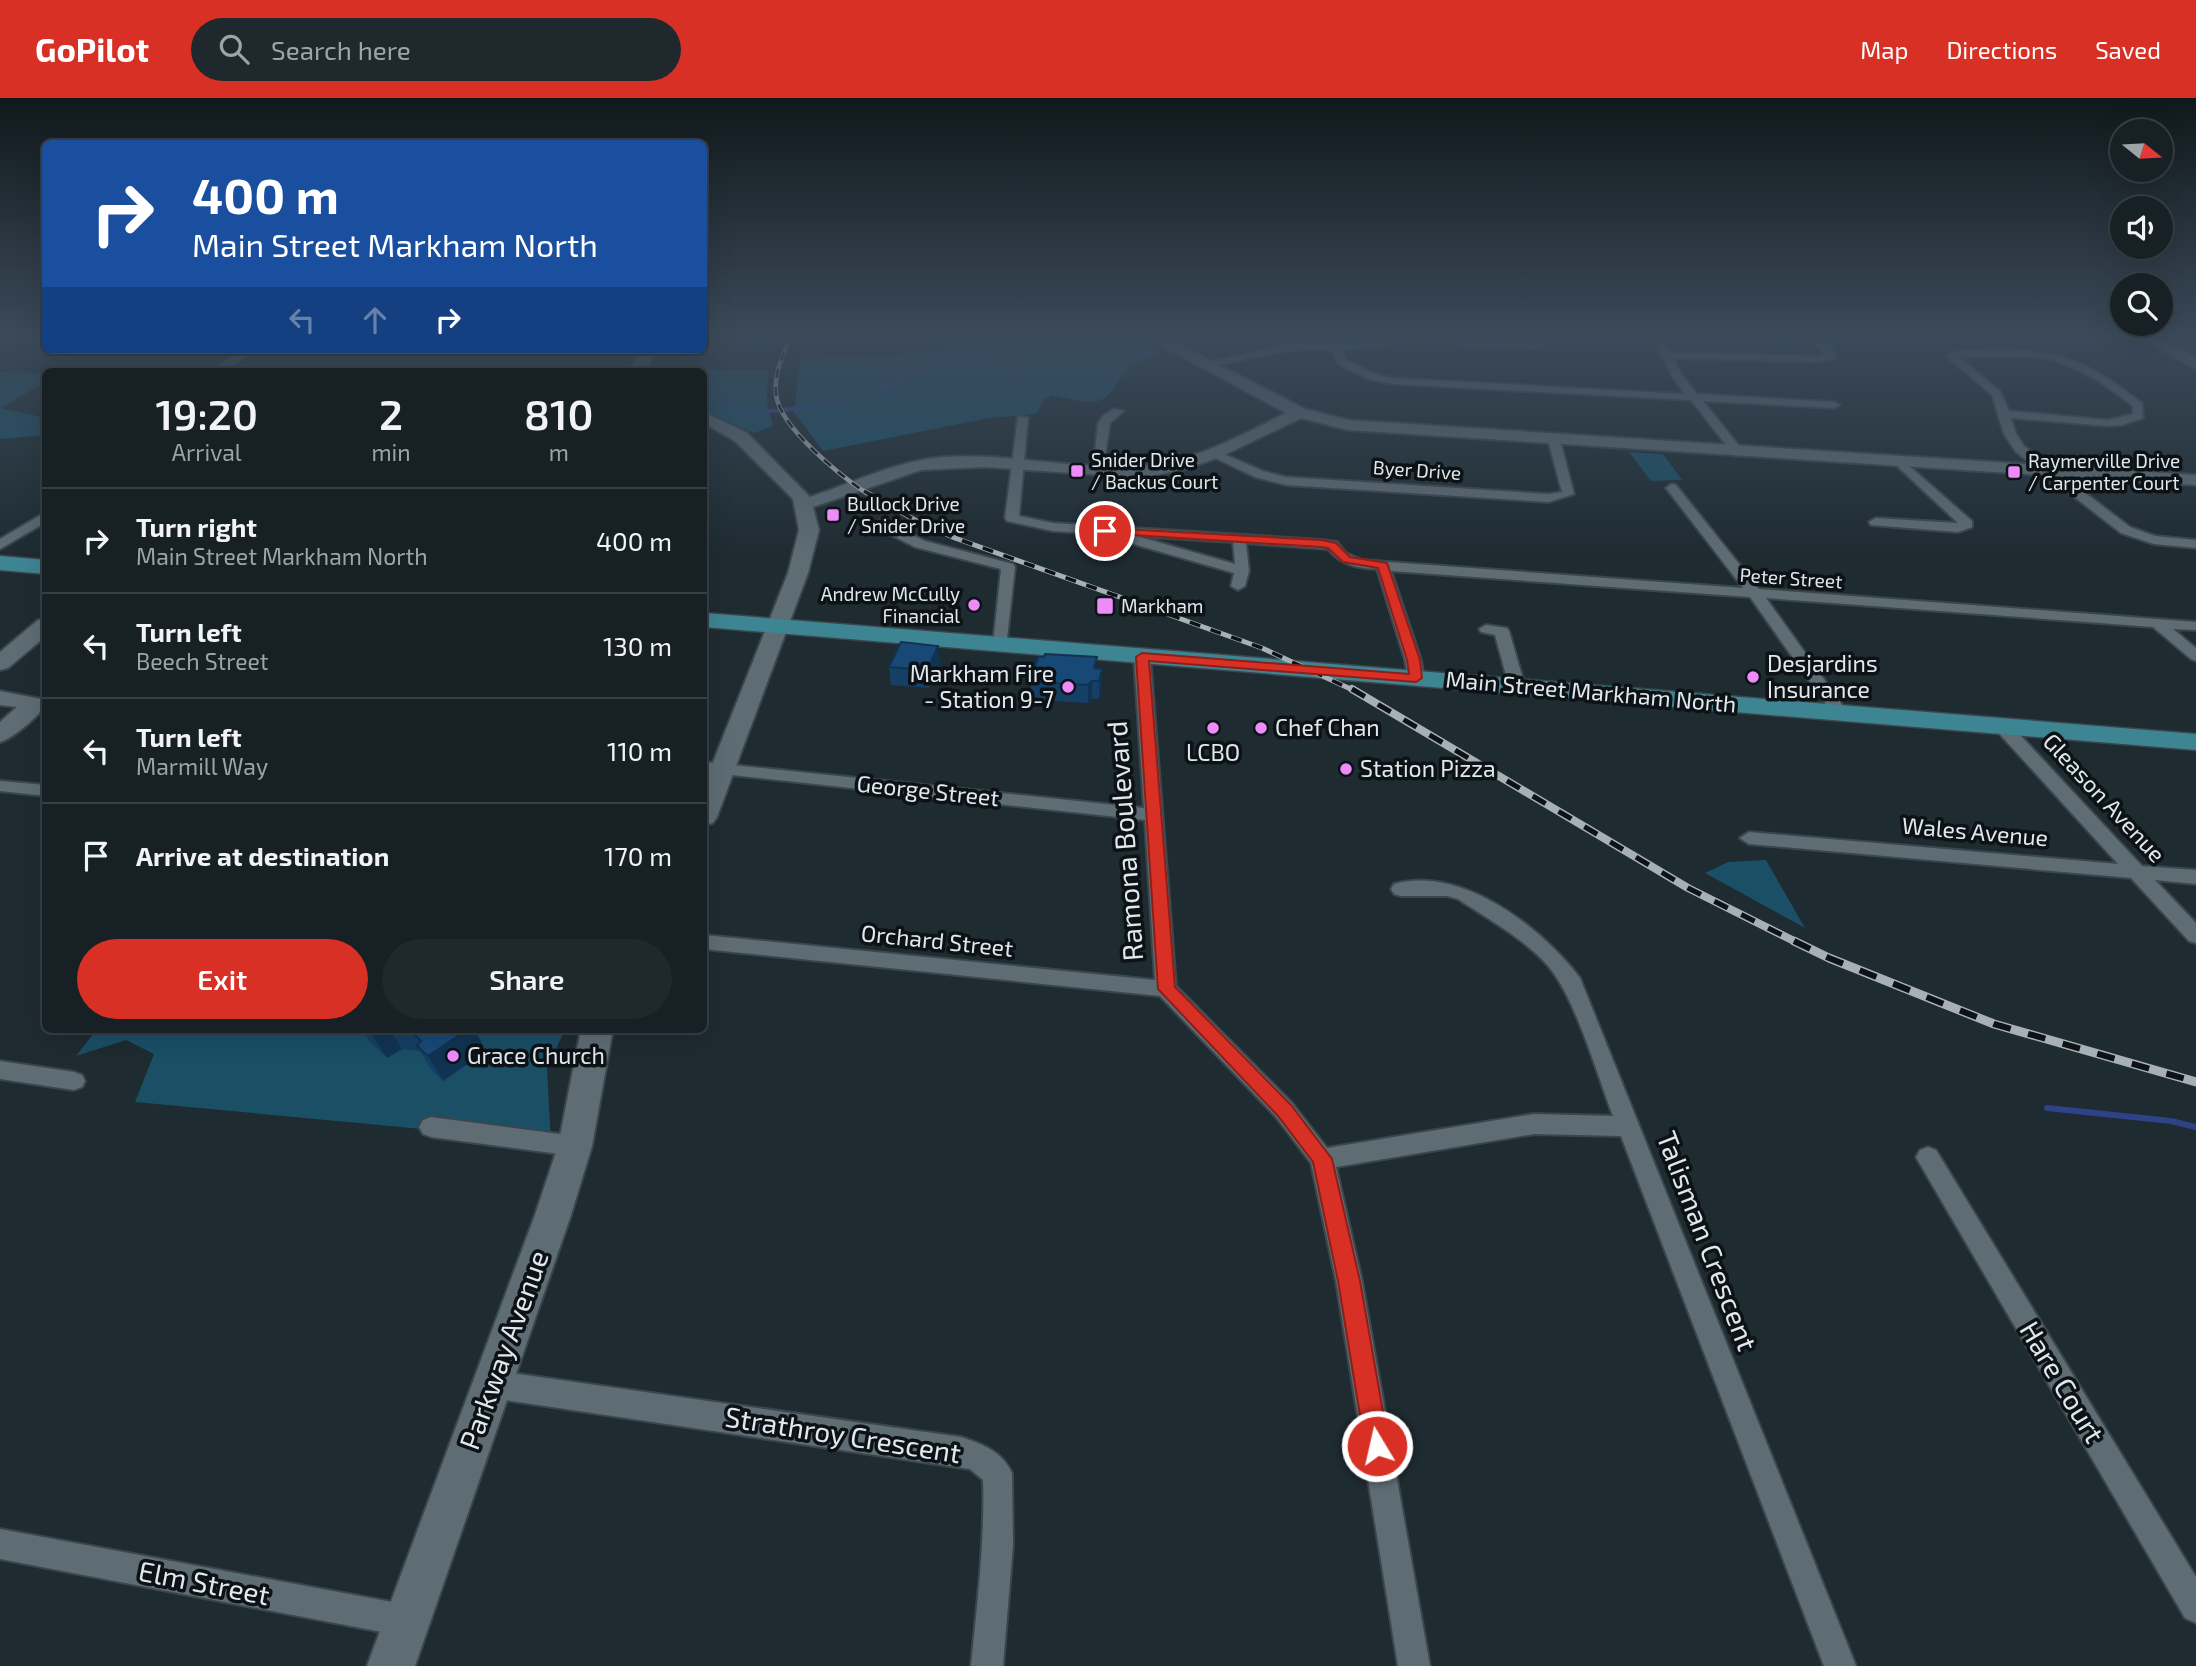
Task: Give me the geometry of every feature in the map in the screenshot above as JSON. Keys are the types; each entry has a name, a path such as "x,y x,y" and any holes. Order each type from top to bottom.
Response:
{"main road":[{"path":"0,563 42,567"},
{"name":"Main Street Markham North","path":"707,620 2196,742"}],"street":[{"path":"1291,409 1366,428 2196,480"},
{"path":"1702,409 1738,452"},
{"path":"2003,409 2010,438 2129,533 2158,542 2196,544"},
{"path":"2004,414 2108,423 2139,416 2139,409"},
{"path":"1097,469 1104,423 1108,416 1118,411"},
{"path":"805,504 829,498 880,476 920,465 1015,464 1159,470 1213,454 1299,413"},
{"path":"1022,418 1015,464 1012,518 1054,527 1332,545 1347,560 1383,566 1413,660 1416,678"},
{"path":"707,419 740,437 802,498 809,530 798,573 712,767 707,798"},
{"name":"Byer Drive","path":"1213,454 1259,474 1286,481 1549,498 1568,494 1554,440"},
{"path":"1875,522 1958,528 1967,524 1899,461"},
{"path":"1672,488 1756,594 1840,713"},
{"path":"0,545 42,519"},
{"path":"880,524 920,544 1007,567 1001,644"},
{"path":"1105,531 1242,571"},
{"path":"1238,586 1242,571 1239,537"},
{"name":"Peter Street","path":"1383,566 2196,626"},
{"path":"2157,623 2196,656"},
{"path":"0,650 42,628"},
{"path":"0,663 42,628"},
{"path":"1486,629 1502,631 1517,686"},
{"name":"Ramona Boulevard","path":"1142,657 1166,989 1284,1110 1322,1159 1349,1281 1414,1666"},
{"path":"0,698 42,700"},
{"path":"0,735 42,700"},
{"name":"Gleason Avenue","path":"2002,726 2196,936"},
{"name":"George Street","path":"712,767 1153,815"},
{"path":"0,786 42,791"},
{"name":"Wales Avenue","path":"1749,838 2196,877"},
{"path":"1401,889 1447,889 1465,894 1530,938 1555,960 1573,984 1629,1126"},
{"name":"Orchard Street","path":"707,942 1166,989"},
{"name":"Parkway Avenue","path":"391,1666 553,1215 575,1146 596,1033"},
{"path":"0,1070 74,1081"},
{"name":"Talisman Crescent","path":"1322,1159 1534,1124 1629,1126 1840,1666"},
{"path":"431,1127 575,1146"},
{"name":"Hare Court","path":"1928,1157 2196,1607"},
{"name":"Strathroy Crescent","path":"491,1384 961,1451 979,1457 997,1473 998,1482 998,1522 987,1666"},
{"name":"Elm Street","path":"0,1544 408,1621"}],"shaded area":[{"path":"0,409 42,417 39,424 42,426 42,435 0,439"},
{"path":"707,409 769,409 773,426 754,433 707,412"},
{"path":"794,409 1039,409 1036,414 989,418 823,451"},
{"path":"1629,452 1663,454 1682,480 1651,481"},
{"path":"1766,860 1805,928 1705,873 1728,862"},
{"path":"94,1033 563,1033 547,1069 551,1141 135,1102 154,1054 126,1040 76,1056"}],"water":[{"path":"735,409 804,409 752,413"}],"building":[{"path":"901,642 938,646 927,670 889,667"},
{"path":"1045,654 1097,657 1094,668 1102,669 1099,681 1092,681 1088,685 1036,682 1037,679 1031,679 1038,657 1044,657"},
{"path":"413,1033 462,1033 428,1056 417,1046 421,1041"}],"waterway":[{"path":"2047,1108 2171,1121 2196,1127"}],"railway":[{"path":"781,409 812,449 866,493"},
{"path":"864,491 915,520 955,538 1262,648 1355,691"},
{"path":"1352,689 1688,888 1794,941"},
{"path":"1794,941 1829,958 1994,1024 2196,1082"},
{"path":"1794,941 1798,943"}],"place":[{"name":"Snider Drive / Backus Court","path":"1077,471"},
{"name":"Raymerville Drive / Carpenter Court","path":"2014,472"},
{"name":"Bullock Drive / Snider Drive","path":"833,515"},
{"name":"Andrew McCully Financial","path":"974,605"},
{"name":"Markham","path":"1105,606"},
{"name":"Desjardins Insurance","path":"1753,677"},
{"name":"Markham Fire - Station 9-7","path":"1068,687"},
{"name":"LCBO","path":"1213,728"},
{"name":"Chef Chan","path":"1261,728"},
{"name":"Station Pizza","path":"1346,769"},
{"name":"Grace Church","path":"453,1056"}],"route":[{"path":"1105,531 1188,534 1332,545 1340,556 1347,560 1383,566 1413,660 1416,678 1142,657 1166,989 1178,998 1284,1110 1322,1159 1349,1281 1377,1446"}]}
